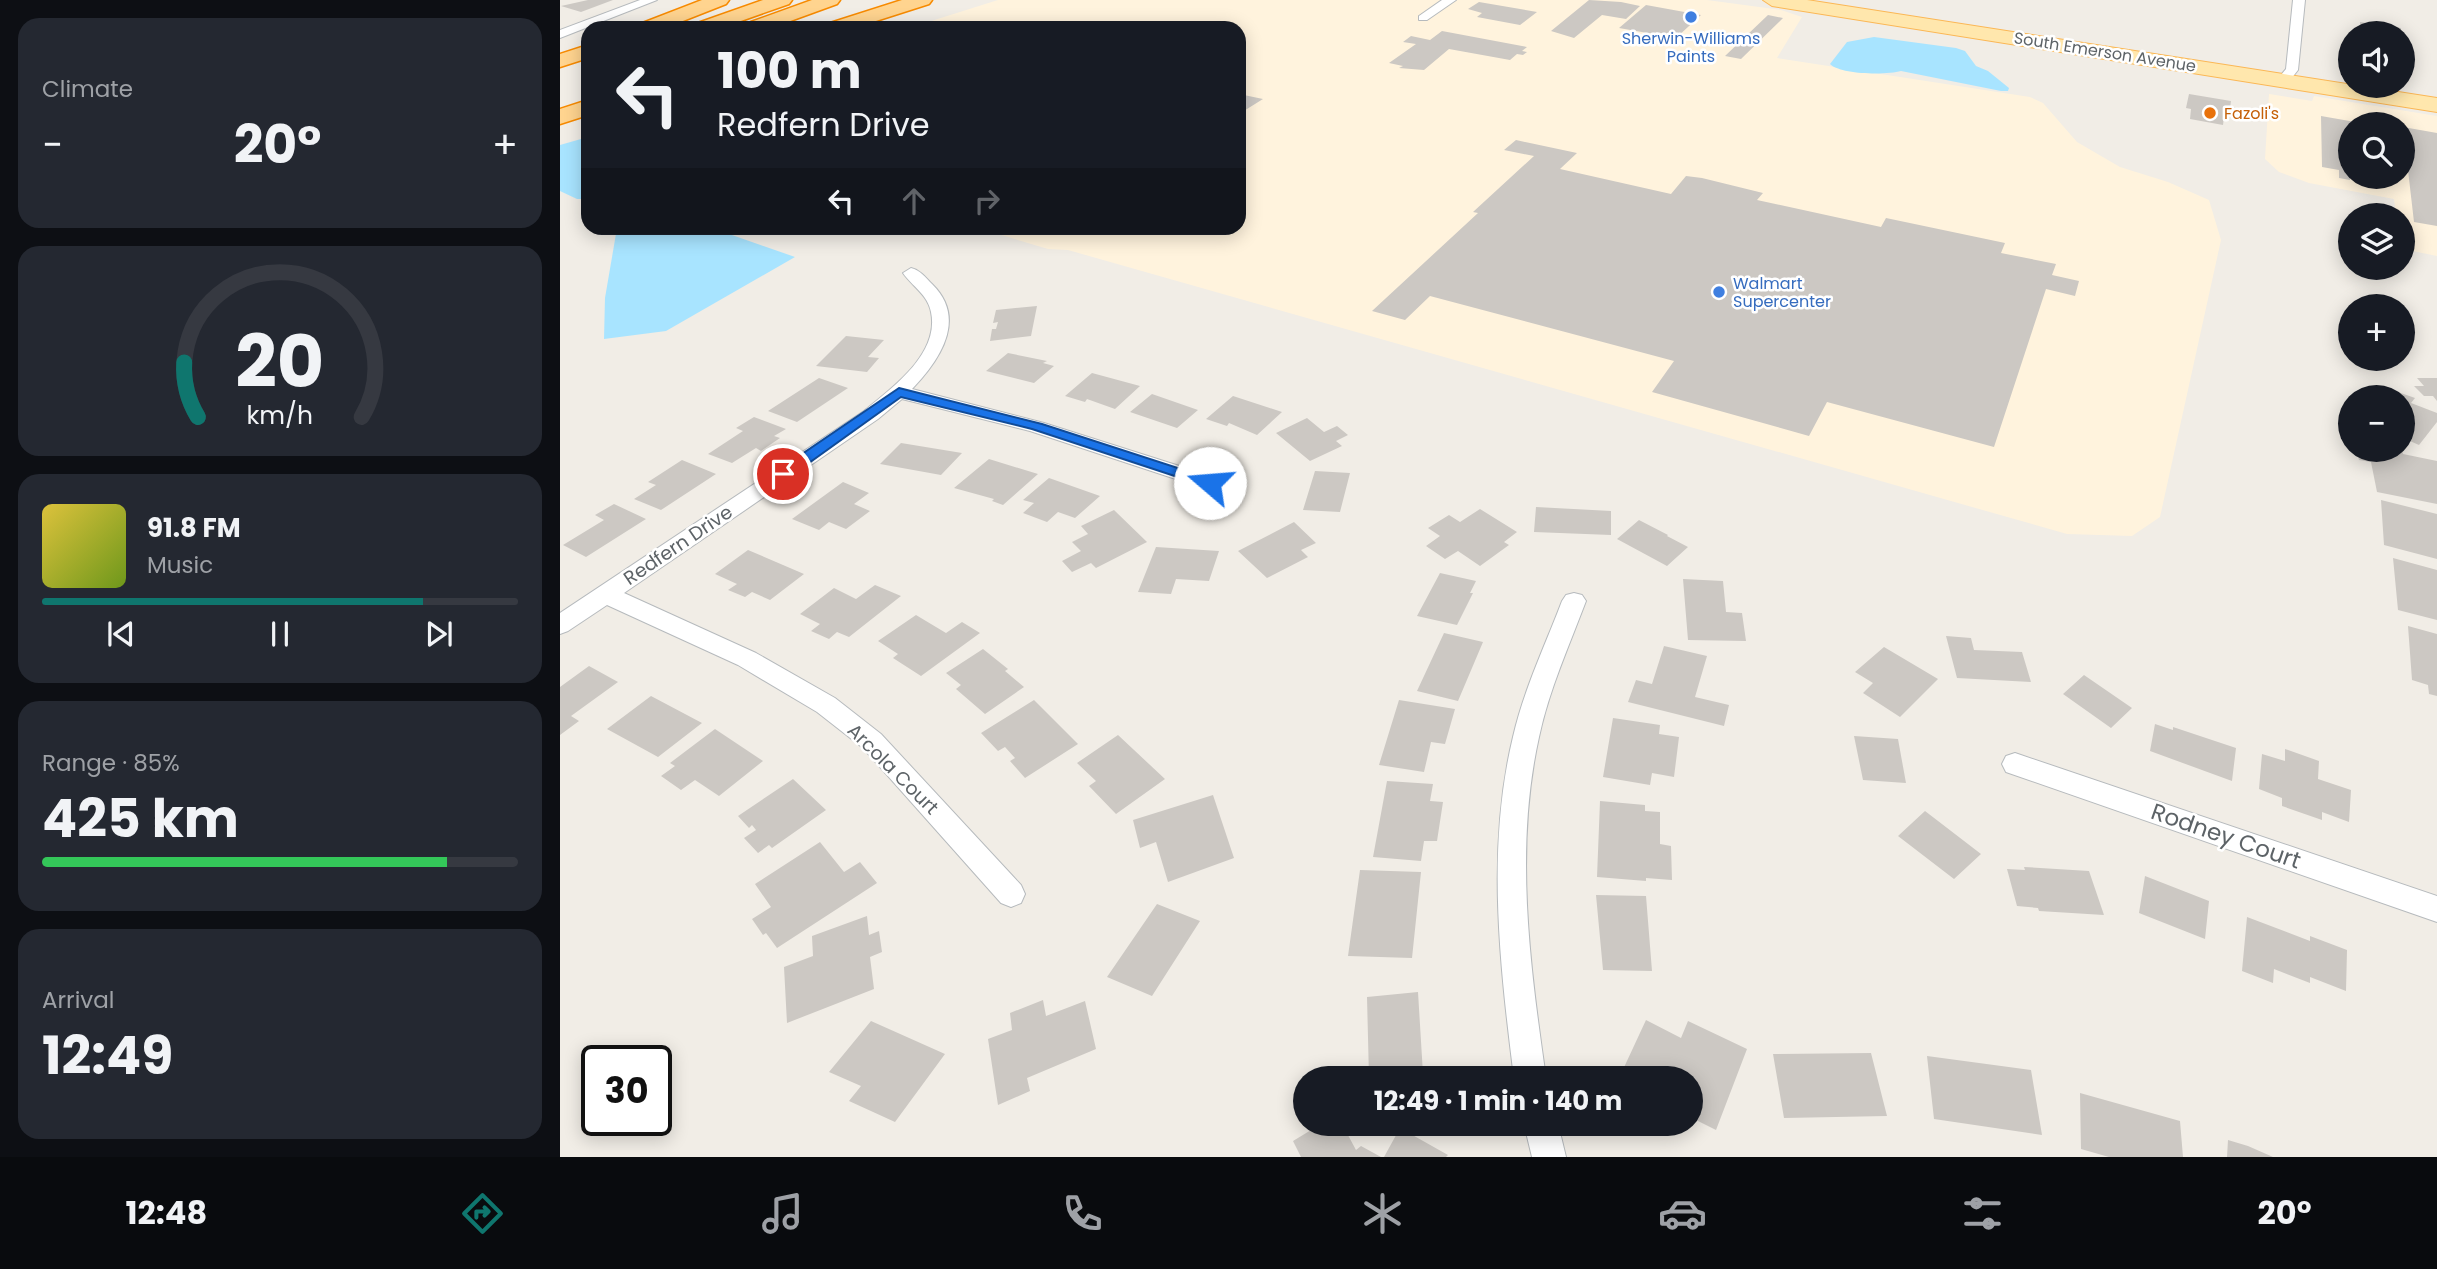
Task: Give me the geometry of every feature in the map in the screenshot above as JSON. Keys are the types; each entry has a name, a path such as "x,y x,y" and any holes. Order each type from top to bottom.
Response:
{"highway":[{"path":"665,21 719,0"},
{"path":"722,21 782,0"},
{"path":"772,21 830,0"},
{"path":"833,21 893,0"},
{"path":"856,21 922,0"},
{"path":"560,61 581,54"},
{"path":"560,78 581,70"},
{"path":"560,111 581,94"},
{"path":"560,111 581,109"}],"main road":[{"path":"1762,0 1799,10 1807,14 1816,27"},
{"name":"South Emerson Avenue","path":"1772,0 2287,75 2338,79"},
{"name":"South Emerson Avenue","path":"1839,0 2287,75 2437,105"},
{"path":"2415,90 2437,93"}],"street":[{"path":"595,21 651,0"},
{"path":"1423,18 1450,0"},
{"path":"2287,75 2300,0"},
{"path":"560,34 581,26"},
{"name":"Redfern Drive","path":"560,625 871,415 899,392 928,361 939,338 942,321 940,306 933,292 911,273"},
{"path":"899,392 1037,426 1210,483"},
{"name":"Arcola Court","path":"605,594 747,659 826,705 872,741 1011,894"},
{"path":"1528,1066 1517,982 1511,900 1517,800 1522,758 1538,691 1574,601"},
{"name":"Rodney Court","path":"2015,764 2437,909"},
{"path":"1544,1136 1549,1157"}],"shaded area":[{"path":"998,0 1707,0 1781,10 1802,17 1777,58 2030,97 2043,103 2077,142 2120,167 2168,182 2209,200 2221,240 2160,517 2132,536 2067,534 1068,250 1048,249 1001,235 1246,235 1246,21 931,21"},
{"path":"2269,94 2312,101 2314,96 2412,112 2338,112 2338,188 2309,183 2279,172 2265,159"},
{"path":"2415,112 2437,116 2437,256 2415,251 2415,203 2394,203 2394,199 2341,189 2415,189"}],"water":[{"path":"1874,37 1965,51 1976,66 1988,71 2009,88 2008,91 1901,71 1854,72 1830,64 1847,42"},
{"path":"581,139 581,199 560,191 560,145"},
{"path":"616,235 732,235 795,257 666,331 604,339 605,298"}],"building":[{"path":"588,0 613,0 581,12 561,6"},
{"path":"1589,0 1640,6 1626,19 1602,15 1574,38 1551,31"},
{"path":"1479,2 1537,12 1520,25 1477,17 1482,13 1468,9"},
{"path":"1646,5 1701,15 1676,38 1619,28"},
{"path":"1768,15 1783,18 1741,59 1725,56"},
{"path":"1442,31 1527,47 1522,51 1527,52 1523,55 1517,54 1510,60 1449,49 1424,70 1399,68 1403,66 1389,63 1416,44 1403,42 1411,36 1430,40"},
{"name":"Fazoli's","path":"2189,94 2231,101 2229,117 2224,117 2223,125 2190,119 2191,109 2186,108"},
{"path":"1246,95 1263,99 1246,110"},
{"path":"2321,116 2338,119 2338,170 2322,167"},
{"path":"2415,129 2437,133 2437,226 2415,222 2415,203 2412,203 2410,189 2415,189"},
{"name":"Walmart Supercenter","path":"1516,140 1577,153 1560,169 1671,194 1686,176 1702,178 1763,193 1757,200 1881,227 1886,218 2005,243 2001,253 2056,264 2052,275 2079,281 2075,296 2046,289 1994,447 1827,402 1809,436 1652,392 1674,361 1430,296 1405,320 1372,311 1478,213 1473,212 1534,156 1504,150"},
{"path":"1037,306 1031,336 990,341 992,329 996,329 998,322 993,323 996,310"},
{"path":"846,336 884,340 868,357 879,358 867,372 816,366"},
{"path":"1008,353 1047,361 1043,363 1054,366 1034,383 986,371"},
{"path":"1092,373 1140,386 1115,409 1087,399 1085,402 1065,396"},
{"path":"819,378 848,388 797,422 768,411"},
{"path":"2417,378 2437,378 2437,401 2433,396 2424,396 2415,387 2424,386"},
{"path":"1152,394 1198,410 1177,428 1130,412"},
{"path":"1233,396 1282,412 1257,435 1229,423 1227,426 1206,419"},
{"path":"2415,405 2437,413 2437,422 2419,445 2415,443"},
{"path":"754,417 786,429 774,436 780,438 761,451 756,448 732,463 708,454 743,431 736,428"},
{"path":"1307,418 1324,432 1337,426 1348,435 1336,441 1342,446 1310,461 1276,433"},
{"path":"901,443 962,453 941,475 880,464"},
{"path":"2415,456 2437,461 2437,504 2377,492 2371,462 2415,462"},
{"path":"989,459 1038,474 1003,505 992,501 994,499 954,488"},
{"path":"682,460 716,474 661,510 634,499 656,485 648,482"},
{"path":"1315,471 1350,473 1340,512 1303,510"},
{"path":"1049,478 1100,496 1075,518 1058,512 1047,522 1023,513 1034,503 1023,500"},
{"path":"843,482 869,493 854,504 870,511 846,529 829,522 819,530 792,519"},
{"path":"2381,500 2437,514 2437,559 2384,545"},
{"path":"614,504 646,519 586,557 563,545 604,520 595,515"},
{"path":"1536,507 1611,511 1611,535 1534,532"},
{"path":"1480,509 1517,532 1504,542 1509,545 1480,566 1458,551 1445,559 1426,546 1440,536 1428,528 1449,515 1460,522"},
{"path":"1114,510 1147,542 1096,568 1091,563 1072,572 1062,561 1081,551 1072,542 1088,534 1081,526"},
{"path":"1639,520 1688,547 1667,566 1617,539"},
{"path":"1294,522 1316,543 1301,550 1308,557 1267,578 1238,551"},
{"path":"1156,547 1219,551 1209,581 1176,579 1171,594 1138,592"},
{"path":"748,550 804,574 770,600 752,592 745,597 728,590 737,584 715,574"},
{"path":"2393,558 2437,570 2437,620 2398,610"},
{"path":"1440,573 1476,581 1457,625 1417,616"},
{"path":"1683,579 1723,581 1726,612 1742,613 1746,641 1688,640"},
{"path":"875,585 901,596 849,637 837,632 829,639 811,631 820,624 800,614 834,588 856,599"},
{"path":"916,615 946,633 962,622 980,633 921,676 893,658 898,654 878,641"},
{"path":"2408,626 2437,634 2437,696 2429,694 2428,685 2412,680"},
{"path":"1444,633 1483,642 1458,701 1417,691"},
{"path":"1946,636 1971,638 1974,650 2022,652 2031,682 1957,678"},
{"path":"1664,646 1707,656 1695,697 1729,705 1724,726 1628,702 1636,680 1652,684"},
{"path":"1884,647 1938,679 1900,717 1863,693 1873,683 1855,672"},
{"path":"983,649 1008,669 1005,671 1024,687 985,714 956,689 961,685 946,673"},
{"path":"589,666 618,682 571,716 579,721 560,735 560,687"},
{"path":"2084,675 2132,708 2111,728 2063,694"},
{"path":"651,696 702,723 658,757 607,729"},
{"path":"1034,700 1078,744 1025,778 1010,761 1015,758 1005,747 998,751 981,733"},
{"path":"1399,700 1455,709 1445,744 1431,742 1424,772 1379,765"},
{"path":"1613,718 1660,725 1659,734 1679,737 1674,777 1652,773 1650,785 1603,777"},
{"path":"2155,724 2173,730 2173,727 2236,748 2232,781 2150,751"},
{"path":"715,729 763,761 719,796 695,780 681,790 661,776 675,766 670,763"},
{"path":"1118,735 1165,779 1116,814 1089,786 1096,781 1077,763"},
{"path":"1854,736 1898,739 1906,783 1863,780"},
{"path":"2285,749 2319,761 2318,779 2351,790 2349,822 2322,812 2322,820 2282,806 2282,798 2259,789 2262,754 2285,761"},
{"path":"793,779 826,810 772,848 769,845 758,853 744,838 756,830 752,825 749,828 738,816"},
{"path":"1387,781 1433,784 1430,801 1443,802 1437,841 1424,841 1421,861 1373,857"},
{"path":"1213,795 1234,858 1168,882 1156,842 1140,848 1133,820"},
{"path":"1600,801 1645,805 1645,811 1660,812 1660,844 1671,846 1672,880 1597,877"},
{"path":"1925,811 1981,854 1954,879 1898,836"},
{"path":"820,842 844,872 860,862 877,883 777,948 766,933 763,935 752,919 771,907 755,884"},
{"path":"2024,867 2089,871 2104,915 2039,911 2038,908 2017,906 2007,869 2025,870"},
{"path":"1360,870 1421,872 1412,958 1348,956"},
{"path":"2145,876 2209,901 2205,939 2139,913"},
{"path":"1596,895 1646,896 1652,971 1603,970"},
{"path":"1157,904 1200,921 1152,996 1107,977"},
{"path":"867,916 869,935 879,931 882,952 870,957 874,989 787,1023 784,967 813,956 812,936"},
{"path":"2247,917 2310,941 2310,936 2347,950 2346,991 2310,977 2310,983 2274,969 2273,983 2242,971"},
{"path":"1418,992 1423,1066 1369,1066 1367,997"},
{"path":"1043,1000 1046,1016 1085,1001 1096,1049 1027,1078 1030,1091 998,1105 988,1039 1012,1030 1010,1013"},
{"path":"1646,1020 1681,1038 1688,1021 1747,1049 1716,1130 1703,1124 1703,1066 1625,1066"},
{"path":"871,1021 945,1054 895,1122 849,1101 861,1086 829,1072"},
{"path":"1871,1053 1887,1116 1784,1118 1773,1054"},
{"path":"1927,1056 2031,1070 2042,1135 1934,1119"},
{"path":"2080,1093 2180,1121 2183,1157 2109,1157 2081,1149"},
{"path":"1301,1136 1348,1136 1356,1150 1361,1146 1381,1157 1301,1157 1293,1141"},
{"path":"1396,1136 1414,1136 1448,1155 1446,1157 1384,1157"},
{"path":"2228,1140 2248,1146 2273,1157 2227,1157"}],"place":[{"name":"Sherwin-Williams Paints","path":"1691,17"},
{"name":"Fazoli's","path":"2210,113"},
{"name":"Walmart Supercenter","path":"1719,292"}],"route":[{"path":"783,474 871,415 899,392 1037,426 1210,483"}]}
